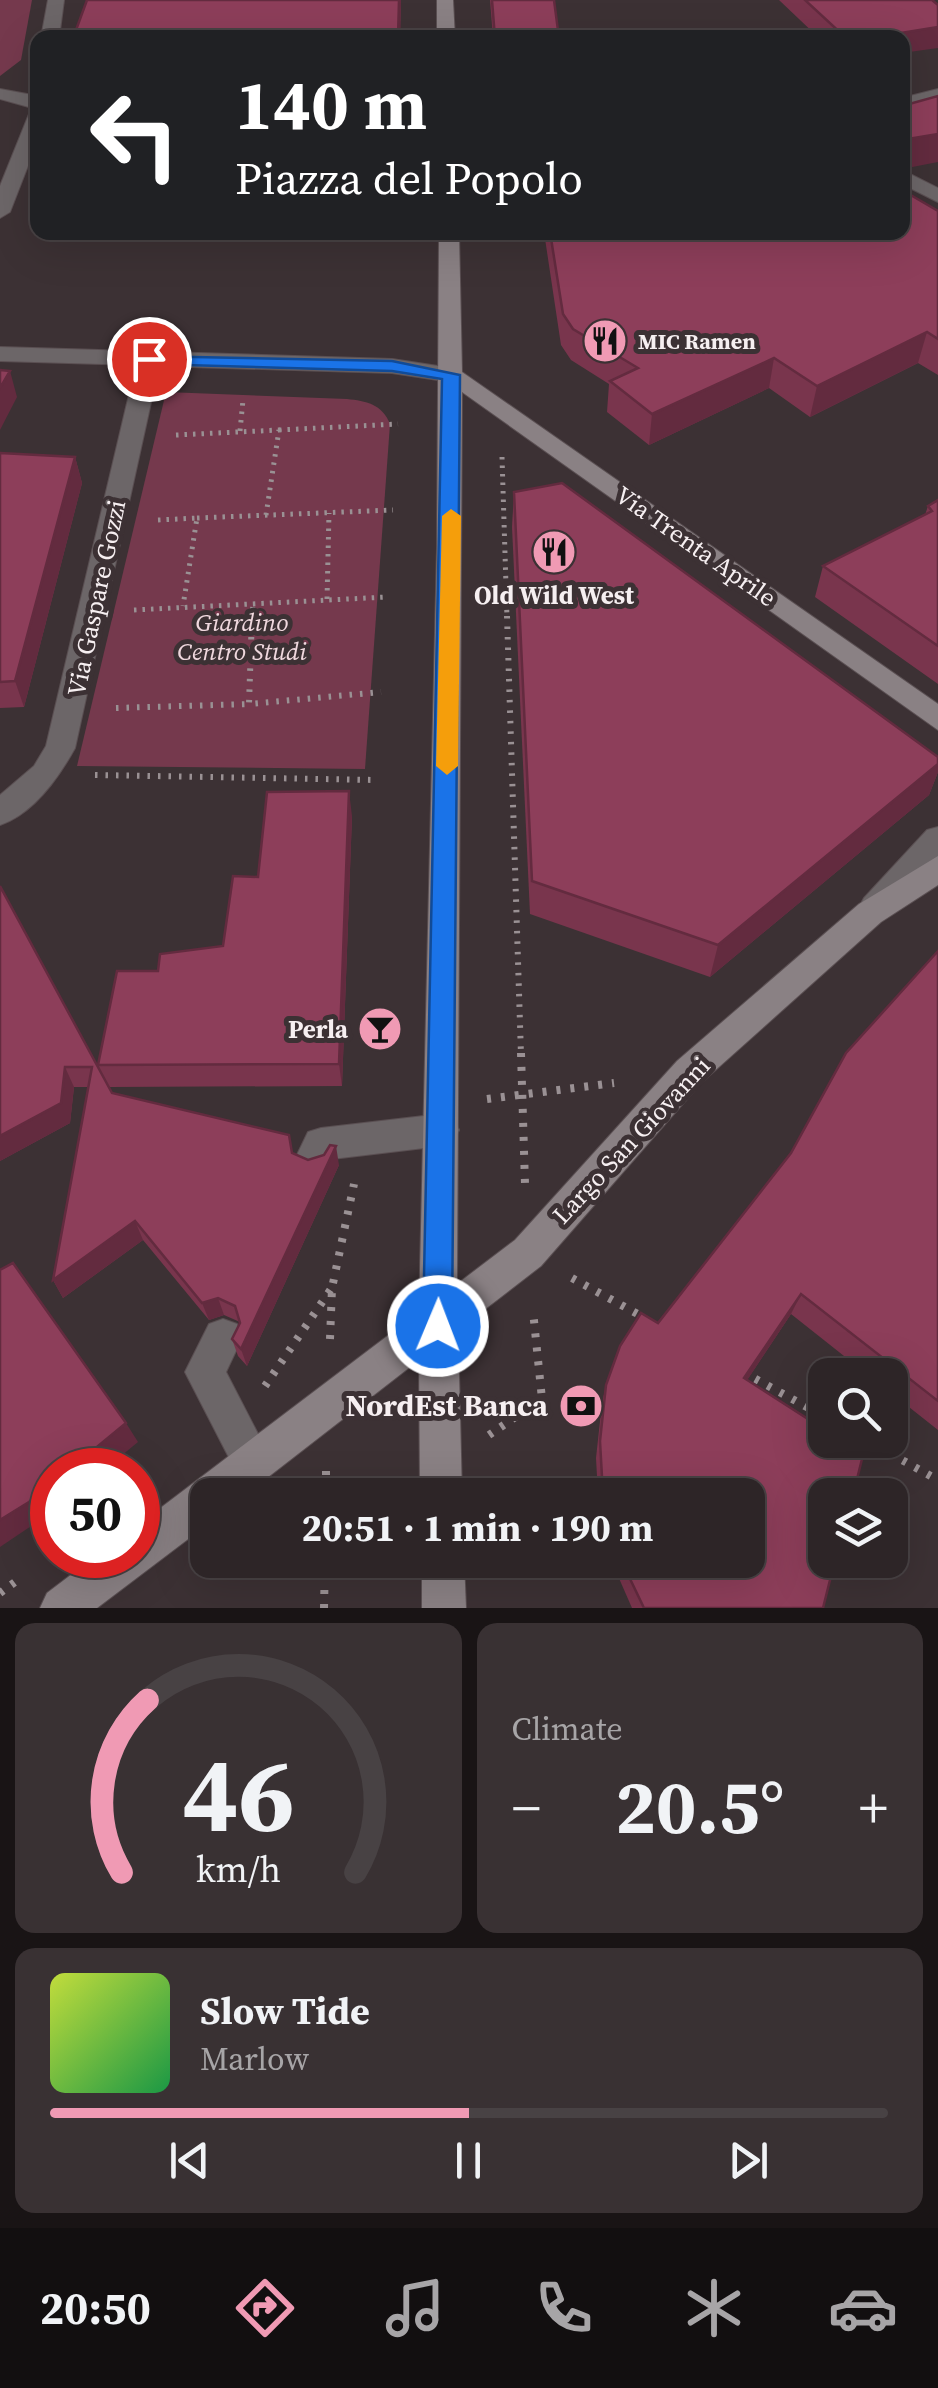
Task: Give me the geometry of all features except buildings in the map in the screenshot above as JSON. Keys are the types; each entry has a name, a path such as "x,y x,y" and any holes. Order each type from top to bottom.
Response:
{"main road":[{"path":"445,0 446,30"},
{"path":"441,1478 438,1326 451,375 449,240"},
{"name":"Via Trenta Aprile","path":"451,375 500,406 938,720"},
{"name":"Largo San Giovanni","path":"234,1478 438,1326 528,1253 689,1072 870,912 938,869"},
{"name":"Largo San Giovanni","path":"160,1534 190,1511"},
{"name":"Largo San Giovanni","path":"62,1608 102,1578"},
{"path":"443,1578 444,1608"}],"street":[{"path":"51,30 56,0"},
{"path":"0,94 30,99"},
{"path":"910,102 938,94"},
{"path":"0,212 30,135"},
{"path":"910,180 938,196"},
{"path":"0,354 392,366 451,375"},
{"name":"Via Gaspare Gozzi","path":"7,799 44,774 60,748 72,710 149,359"},
{"name":"Largo San Giovanni","path":"870,912 938,839"},
{"path":"313,1159 321,1144 441,1130"},
{"path":"223,1338 204,1372 254,1463"}],"path":[{"path":"240,432 245,388"},
{"path":"446,1478 542,1399 528,1253 500,406"},
{"path":"346,426 347,409"},
{"path":"129,438 398,424"},
{"path":"266,516 279,430"},
{"path":"504,498 514,498"},
{"path":"113,522 393,510"},
{"path":"327,599 329,513"},
{"path":"183,606 197,518"},
{"path":"92,614 387,597"},
{"path":"249,704 254,603"},
{"path":"192,654 252,653"},
{"path":"72,710 249,704 381,692"},
{"path":"44,774 378,780"},
{"path":"522,1098 689,1072"},
{"path":"326,1478 332,1288 354,1197 356,1140"},
{"path":"528,1253 650,1321"},
{"path":"738,1369 808,1408"},
{"path":"898,1458 938,1480"},
{"path":"324,1608 325,1578"}],"green space":[{"path":"0,0 32,0 21,60 0,76"},
{"name":"Giardino Centro Studi","path":"166,392 347,399 373,405 387,417 390,424 365,769 77,766"}],"slow traffic":[{"path":"447,766 451,516"}],"place":[{"name":"MIC Ramen","path":"605,341"},
{"name":"Old Wild West","path":"554,552"},
{"name":"Perla","path":"380,1029"},
{"name":"NordEst Banca","path":"581,1406"}],"route":[{"path":"149,359 392,366 451,375 438,1326"}]}
